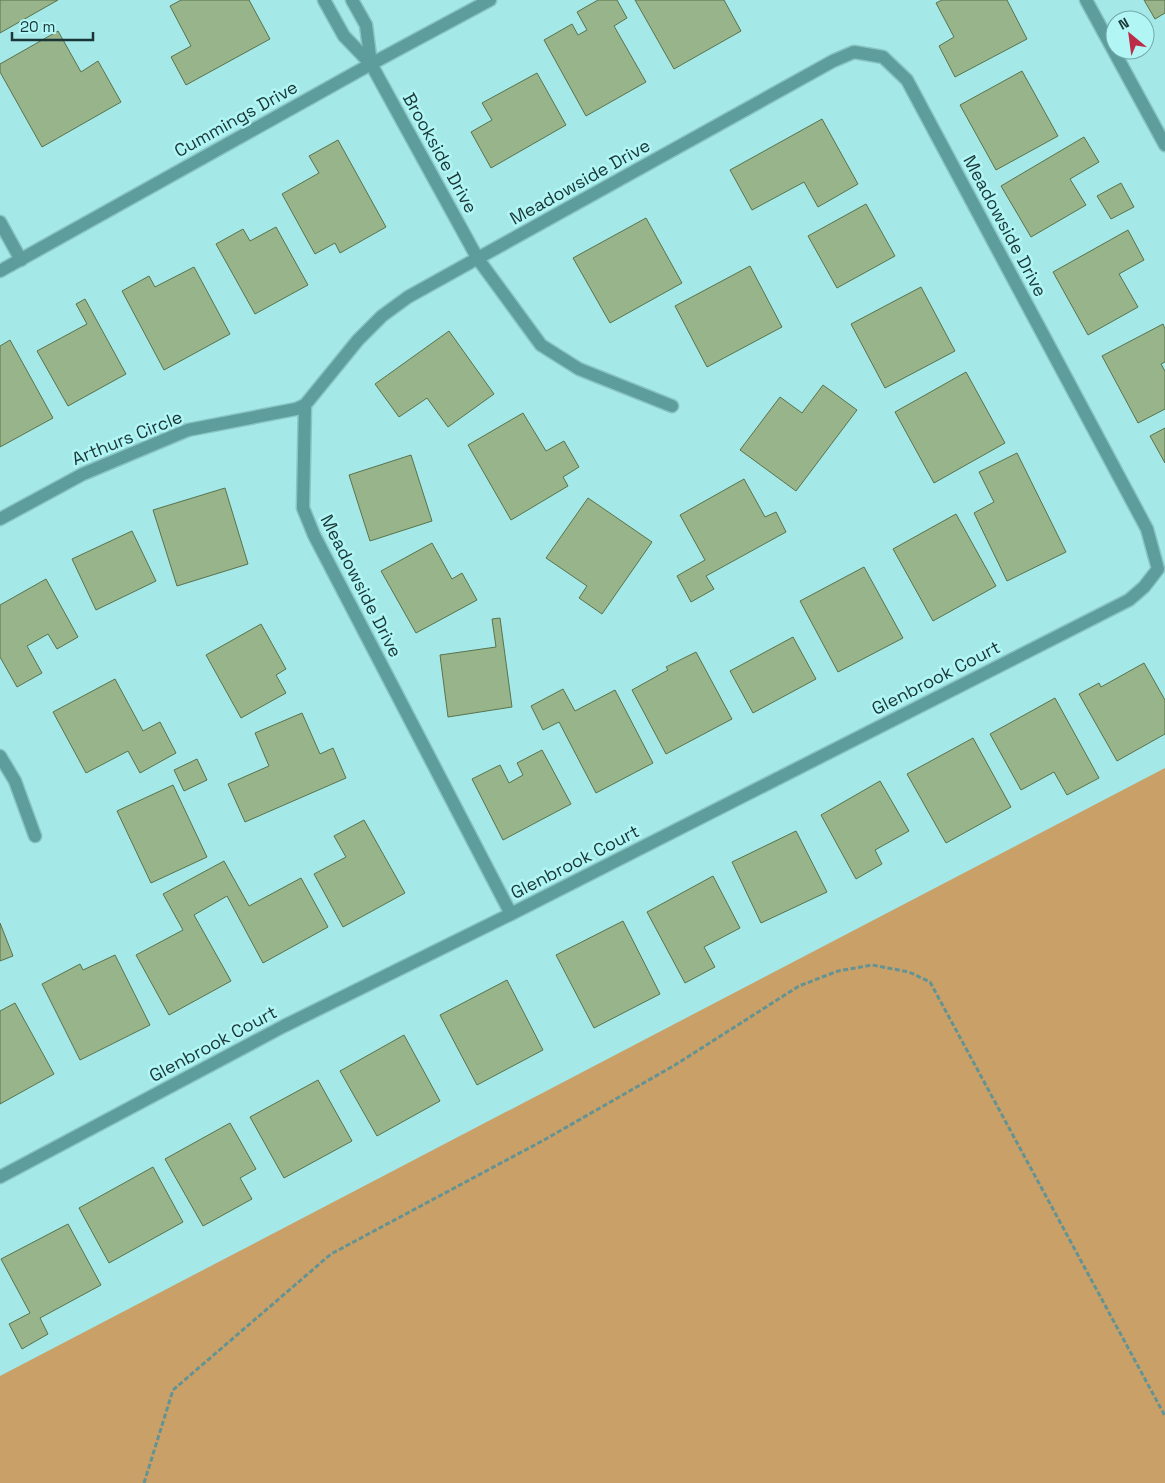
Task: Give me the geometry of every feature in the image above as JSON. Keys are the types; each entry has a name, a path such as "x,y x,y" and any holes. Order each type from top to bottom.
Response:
{"street":[{"name":"Brookside Drive","path":"324,0 344,36 371,64 478,259 541,345 579,369 672,406"},
{"name":"Brookside Drive","path":"352,0 366,25 371,64"},
{"name":"Cummings Drive","path":"0,271 371,64 490,0"},
{"path":"1086,0 1165,145"},
{"name":"Meadowside Drive","path":"511,914 314,535 303,508 304,405 358,340 382,316 408,297 833,61 854,52 883,57 907,80 1147,529 1158,569"},
{"path":"0,222 21,260"},
{"name":"Arthurs Circle","path":"0,519 83,474 188,430 296,409 304,405"},
{"name":"Glenbrook Court","path":"0,1177 284,1026 511,914 1129,600 1144,587 1158,569"},
{"path":"0,756 15,781 35,836"}],"path":[{"path":"144,1483 173,1390 330,1254 544,1140 675,1065 799,986 838,970 872,965 909,972 930,982 1165,1416"}],"shaded area":[{"path":"1165,768 1165,1483 0,1483 0,1376"}],"building":[{"path":"0,0 58,0 0,33"},
{"path":"181,0 249,0 270,39 186,85 171,57 191,46 170,6"},
{"path":"598,0 617,0 627,18 614,26 646,82 586,116 544,40 572,24 578,35 587,30 577,12"},
{"path":"635,0 724,0 741,31 674,69"},
{"path":"942,0 1007,0 1027,39 955,77 939,46 954,37 936,3"},
{"path":"1144,0 1165,0 1165,13 1155,19 1155,10 1150,10"},
{"path":"58,31 81,72 98,61 121,102 42,147 0,72 0,64"},
{"path":"1022,71 1058,136 996,170 960,105"},
{"path":"537,73 566,125 491,168 471,132 492,120 482,103"},
{"path":"822,119 858,184 818,207 804,182 752,210 730,170"},
{"path":"1084,137 1099,162 1070,179 1086,205 1031,237 1001,186"},
{"path":"338,140 386,227 340,253 335,243 315,254 282,194 319,173 309,156"},
{"path":"1121,183 1134,207 1111,219 1097,196"},
{"path":"866,204 895,256 837,288 808,236"},
{"path":"646,218 682,283 610,323 573,258"},
{"path":"276,227 308,285 255,314 216,244 243,229 250,241"},
{"path":"1128,230 1144,260 1119,274 1138,307 1088,335 1053,272"},
{"path":"750,266 782,327 707,367 675,306"},
{"path":"194,267 230,334 164,370 122,291 149,276 155,287"},
{"path":"921,287 955,351 885,388 851,324"},
{"path":"85,299 126,374 68,406 37,351 87,324 76,304"},
{"path":"1163,324 1165,329 1165,362 1161,364 1165,371 1165,409 1138,423 1102,356"},
{"path":"449,331 494,394 448,427 427,398 399,417 375,384"},
{"path":"10,340 53,418 0,447 0,346"},
{"path":"966,372 1005,443 934,483 895,412"},
{"path":"823,385 857,410 796,491 740,450 780,397 802,413"},
{"path":"523,413 546,451 564,441 579,467 563,477 568,486 511,520 468,445"},
{"path":"1165,428 1165,463 1150,436"},
{"path":"1017,453 1066,552 1007,581 974,513 994,502 979,472"},
{"path":"411,455 432,521 370,541 349,475"},
{"path":"744,479 765,517 776,512 786,532 706,576 714,589 691,602 677,576 705,560 680,515"},
{"path":"225,488 248,564 177,586 153,510"},
{"path":"588,498 652,542 602,614 579,598 587,586 546,558"},
{"path":"956,514 996,586 933,621 893,549"},
{"path":"132,531 156,581 96,610 72,559"},
{"path":"432,543 452,579 462,573 477,600 416,633 381,571"},
{"path":"864,567 903,638 838,672 800,601"},
{"path":"46,579 78,637 57,649 48,634 27,646 42,673 17,687 0,657 0,605"},
{"path":"500,618 512,707 448,717 440,655 496,647 492,619"},
{"path":"261,624 286,669 276,675 286,693 241,718 206,655"},
{"path":"793,637 816,679 753,713 730,671"},
{"path":"696,652 732,719 666,754 632,690 668,670 666,667"},
{"path":"1144,663 1165,700 1165,734 1117,761 1079,694 1099,683 1101,687"},
{"path":"115,679 143,731 160,722 176,753 140,773 128,751 86,773 53,712"},
{"path":"563,689 575,711 615,690 653,763 596,793 559,722 543,730 531,706"},
{"path":"1055,698 1099,778 1067,795 1054,772 1021,790 990,734"},
{"path":"302,713 320,754 333,748 346,778 245,822 228,784 269,766 255,733"},
{"path":"973,738 1011,807 946,843 907,774"},
{"path":"542,750 571,804 503,840 472,779 500,765 509,783 523,775 517,763"},
{"path":"197,759 207,780 184,791 174,770"},
{"path":"880,781 909,831 875,850 882,864 856,879 821,815"},
{"path":"173,785 207,857 151,883 117,811"},
{"path":"364,820 405,893 343,927 314,874 346,857 334,836"},
{"path":"796,831 827,892 761,923 732,862"},
{"path":"224,861 249,906 301,878 328,927 263,963 227,896 194,915 231,981 169,1015 136,955 183,930 163,894"},
{"path":"713,876 740,928 704,947 715,967 685,983 647,912"},
{"path":"623,921 660,994 594,1028 556,955"},
{"path":"0,923 13,956 0,961"},
{"path":"115,955 150,1025 80,1060 42,984 80,964 83,970"},
{"path":"507,980 543,1050 477,1085 440,1015"},
{"path":"15,1003 54,1074 0,1104 0,1011"},
{"path":"404,1035 440,1101 377,1136 340,1071"},
{"path":"318,1080 352,1141 284,1178 250,1117"},
{"path":"230,1123 256,1169 240,1178 252,1199 203,1226 165,1159"},
{"path":"153,1167 183,1222 109,1263 79,1208"},
{"path":"68,1224 101,1285 40,1318 48,1334 22,1349 9,1324 30,1313 1,1259"}]}
